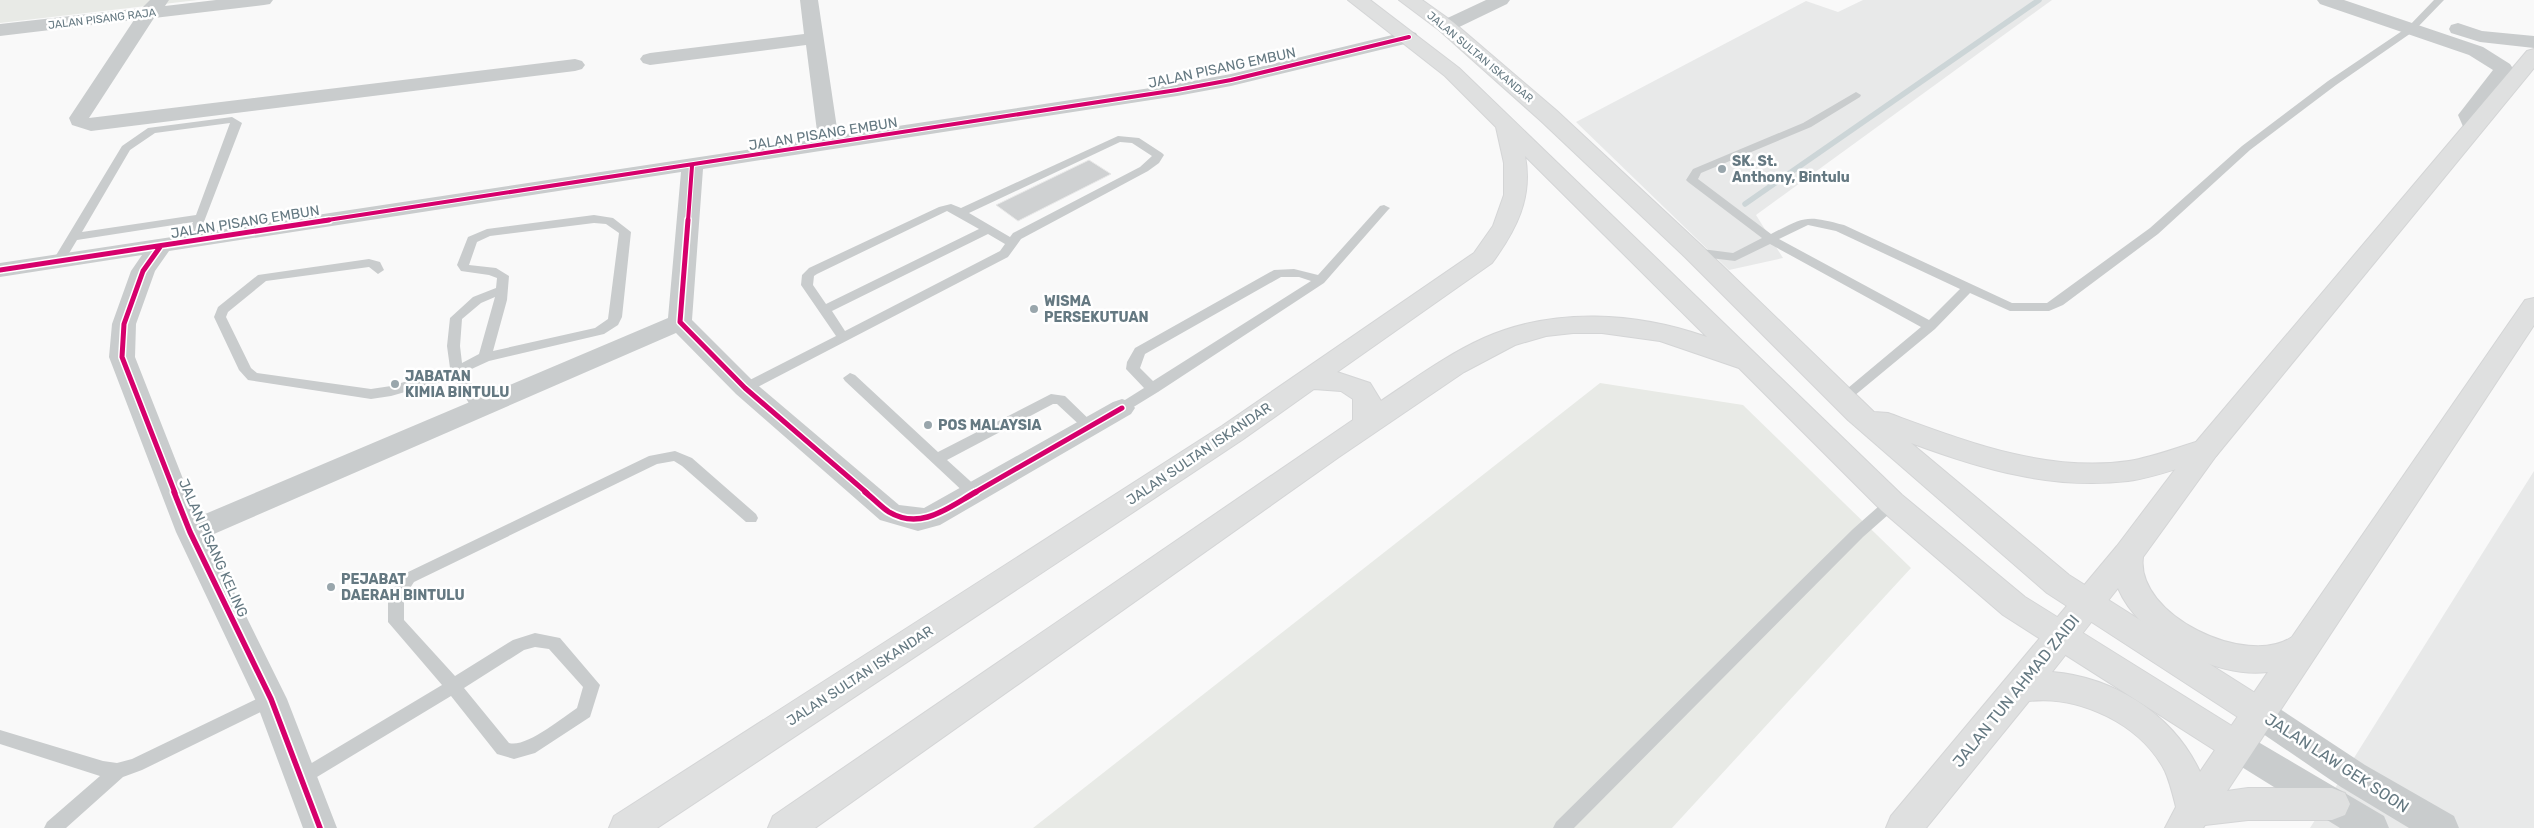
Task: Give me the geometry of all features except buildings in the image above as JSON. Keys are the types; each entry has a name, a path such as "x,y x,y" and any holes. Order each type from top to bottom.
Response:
{"main road":[{"name":"JALAN SULTAN ISKANDAR","path":"627,828 1232,433 1483,258 1500,237 1513,205 1518,176 1516,156 1506,125 1452,72 1409,37 1358,0"},
{"name":"JALAN SULTAN ISKANDAR","path":"1409,0 1446,26 1549,116 1694,252 1850,405 2058,584 2258,713"},
{"name":"JALAN TUN AHMAD ZAIDI","path":"1904,828 2128,554 2206,449 2472,127 2534,55"},
{"path":"1506,125 1892,502 2014,606 2236,746"},
{"path":"2189,819 2258,713 2534,306"},
{"path":"786,828 1366,424 1485,346 1523,333 1557,327 1604,325 1684,338 1717,349 1762,373"},
{"path":"1308,380 1334,380 1352,386 1363,394 1368,403 1366,424"},
{"path":"1850,405 1973,455 2022,467 2076,473 2129,471 2206,449"},
{"path":"2128,554 2126,571 2134,590 2148,610 2170,629 2199,645 2231,656 2262,660 2287,656 2305,645"},
{"path":"2020,688 2055,686 2078,691 2106,702 2139,720 2158,736 2173,754 2189,819"},
{"path":"2189,819 2248,804 2332,804"}],"street":[{"name":"JALAN PISANG RAJA","path":"0,30 154,7 264,0"},
{"path":"810,0 829,144"},
{"path":"1446,26 1501,0"},
{"path":"2326,0 2417,23 2480,36 2534,42"},
{"path":"2370,0 2476,51 2496,62 2504,70 2468,115 2472,127"},
{"path":"154,7 78,118 79,121 91,125 575,66"},
{"name":"JALAN PISANG EMBUN","path":"0,270 692,166 1178,90 1231,80 1409,37"},
{"path":"650,59 815,38"},
{"path":"692,166 680,322 745,388 890,514 918,520 930,518 1122,408"},
{"name":"JALAN PISANG KELING","path":"160,247 143,271 124,324 122,357 190,532 271,699 320,828"},
{"path":"190,532 680,322"},
{"name":"JALAN LAW GEK SOON","path":"2258,713 2352,776 2441,828"},
{"path":"2236,746 2370,828"}],"lane":[{"path":"1694,252 1735,257 1806,222 1822,223 1840,228 1967,289 2010,307 2049,307 2059,302 2154,231 2246,148 2332,83 2417,23 2439,0"},
{"path":"1856,95 1807,125 1697,170 1692,180 1772,240 1930,326"},
{"path":"58,262 126,148 136,138 152,130 232,120 238,123 198,218 191,242"},
{"path":"745,388 1004,254 1012,243 1026,230 1144,169 1155,161 1158,155 1135,140 1118,139 960,212"},
{"path":"843,337 806,286 808,275 812,271 943,209 951,208 960,212 1012,243"},
{"path":"1122,408 1320,280 1384,208"},
{"path":"72,236 198,218"},
{"path":"378,270 376,265 369,263 262,278 222,310 220,317 246,370 253,377 370,394 406,388 457,372 485,358 598,331 613,322 616,317 625,232 609,221 594,219 487,233 472,240 463,265 469,270 500,273 503,276 502,290 485,358"},
{"path":"824,310 988,229"},
{"path":"1153,389 1133,369 1134,362 1140,351 1278,273 1291,271 1307,274 1320,280"},
{"path":"1850,405 1967,289"},
{"path":"479,409 457,372 452,344 456,318 477,300 502,290"},
{"path":"850,378 974,493"},
{"path":"936,459 1051,399 1060,399 1090,427"},
{"path":"301,778 453,686 519,645 535,640 554,644 592,685 584,712 529,748 514,752 503,749 453,686 396,622 396,596 409,578 654,460 675,456 687,462 751,518"},
{"path":"1562,828 1851,540 1892,502"},
{"path":"53,828 117,771 136,765 271,699"},
{"path":"0,737 103,769 117,771"}],"shaded area":[{"path":"0,0 198,0 0,23"},
{"name":"SK. St. Anthony, Bintulu","path":"1863,0 2052,0 1756,215 1783,258 1729,270 1576,122 1806,1 1838,12"},
{"path":"1600,383 1743,405 1911,568 1672,828 1033,828"},
{"path":"2534,471 2534,828 2310,828"}],"waterway":[{"path":"1745,204 2039,0"}],"cycle path":[{"path":"0,270 1177,90 1231,80 1409,37"},
{"path":"692,166 680,322 745,388 890,513 918,520 930,518 1122,408"},
{"path":"160,247 143,271 124,324 122,357 190,532 271,699 320,828"}],"place":[{"name":"SK. St. Anthony, Bintulu","path":"1722,169"},
{"name":"WISMA PERSEKUTUAN","path":"1034,309"},
{"name":"JABATAN KIMIA BINTULU","path":"395,384"},
{"name":"POS MALAYSIA","path":"928,425"},
{"name":"PEJABAT DAERAH BINTULU","path":"331,587"}]}
